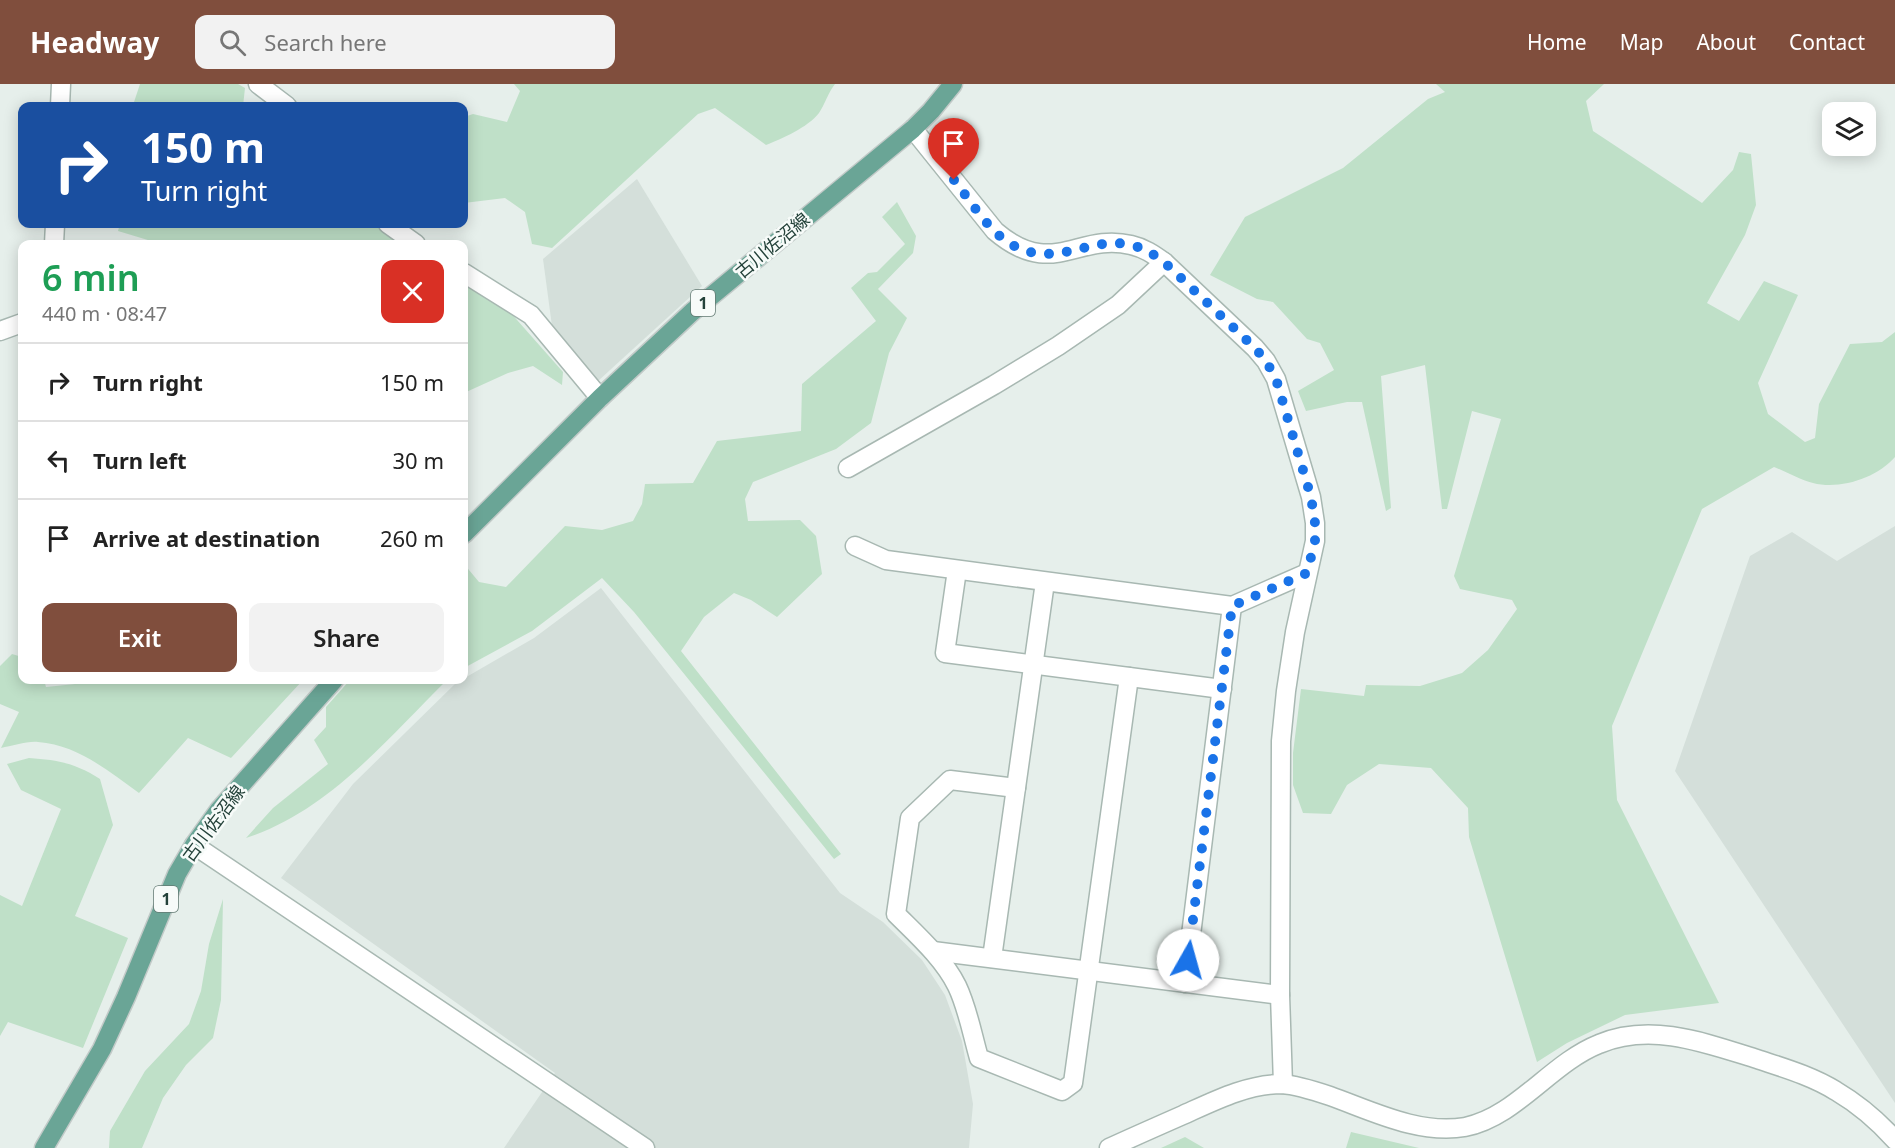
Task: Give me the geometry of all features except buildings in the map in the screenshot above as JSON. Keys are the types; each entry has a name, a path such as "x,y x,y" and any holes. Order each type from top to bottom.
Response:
{"main road":[{"name":"古川佐沼線","path":"468,530 600,398 692,312 913,129 932,111 953,84"},
{"name":"古川佐沼線","path":"44,1148 102,1049 177,874 194,844 219,810 330,684"}],"street":[{"path":"60,102 61,84"},
{"path":"258,84 282,102"},
{"path":"913,129 995,231 1008,242 1023,250 1043,254 1061,254 1111,243 1129,244 1147,250 1164,262 1255,348 1266,361 1276,379 1311,497 1315,523 1315,541 1286,691 1281,741 1280,995 1283,1084"},
{"path":"394,228 410,240"},
{"path":"848,468 1058,346 1118,305 1164,262"},
{"path":"468,275 531,315 600,398"},
{"path":"0,331 18,324"},
{"path":"855,546 886,560 1232,606 1307,573"},
{"path":"957,570 945,653 1222,688"},
{"path":"992,958 1045,582"},
{"path":"1185,982 1232,606"},
{"path":"1016,788 951,780 910,818 896,914 933,951 956,984 966,1009 979,1058 1062,1091 1073,1083 1129,677"},
{"path":"194,844 645,1148"},
{"path":"933,951 1280,995"},
{"path":"1109,1148 1224,1097 1254,1088 1283,1084 1314,1091 1425,1127 1444,1129 1466,1127 1488,1119 1507,1108 1561,1066 1599,1044 1640,1034 1660,1034 1712,1044 1803,1074 1854,1102 1871,1115 1895,1140"}],"shaded area":[{"path":"637,179 702,286 598,381 552,326 543,259"},
{"path":"1895,526 1895,1103 1675,771 1750,556 1792,532 1837,561"},
{"path":"601,588 840,893 883,922 922,960 945,995 962,1041 973,1104 969,1148 504,1148 555,1073 281,878 353,784 455,684 468,684 468,676 534,638"}],"green space":[{"path":"140,84 238,84 245,88 243,102 134,102"},
{"path":"514,84 835,84 814,118 794,132 766,145 715,108 698,114 552,248 532,244 525,212 505,198 468,203 468,116 473,114 507,122 520,91"},
{"path":"1436,84 1604,84 1586,101 1593,131 1702,203 1733,170 1739,152 1751,154 1756,205 1745,235 1707,303 1739,321 1764,281 1798,295 1758,383 1768,414 1805,442 1815,438 1819,404 1850,344 1882,342 1895,332 1895,457 1868,476 1857,481 1835,485 1808,482 1774,467 1702,509 1612,726 1617,800 1719,1003 1625,1015 1567,1043 1537,1062 1469,837 1468,808 1431,768 1379,764 1347,785 1331,814 1303,813 1293,785 1293,753 1301,689 1364,696 1366,685 1420,686 1462,673 1488,650 1517,609 1512,600 1460,589 1454,576 1501,419 1472,411 1447,509 1442,509 1425,365 1381,376 1391,508 1386,511 1362,402 1347,402 1306,411 1298,391 1334,370 1320,343 1307,339 1273,302 1257,299 1210,275 1245,217 1343,168 1428,99 1445,92"},
{"path":"897,202 916,236 913,253 878,289 907,318 889,353 871,423 836,449 753,482 745,499 748,521 800,520 816,536 822,574 777,617 751,600 734,593 704,617 681,651 841,854 834,859 634,612 602,578 532,631 468,666 468,569 479,582 506,587 565,526 602,530 633,521 642,504 645,484 693,483 717,441 801,431 802,384 876,321 851,288 868,273 877,272 905,244 882,217"},
{"path":"119,228 379,228 394,240 148,240 118,231"},
{"path":"468,285 510,312 563,372 562,385 533,366 508,373 468,391"},
{"path":"12,654 18,656 18,684 45,684 46,687 75,684 299,684 231,758 188,738 139,793 92,760 66,748 34,742 1,748 19,712 0,704 0,666"},
{"path":"346,684 443,684 379,749 330,792 276,826 246,838 273,808 328,764 314,740 326,727 326,707"},
{"path":"29,758 66,763 100,779 113,825 75,916 128,938 83,1048 8,1022 0,1036 0,895 22,906 61,809 21,790 7,764"},
{"path":"223,899 221,1000 213,1038 186,1065 163,1098 142,1148 109,1148 110,1131 145,1071 189,1024 201,991 209,944"},
{"path":"1351,1132 1419,1148 1346,1148"},
{"path":"1185,1137 1204,1148 1161,1148"}],"route":[{"path":"954,180 995,231 1008,242 1023,250 1043,254 1061,254 1111,243 1129,244 1147,250 1164,262 1255,348 1266,361 1283,397 1311,497 1315,541 1307,573 1232,606 1188,960"}]}
